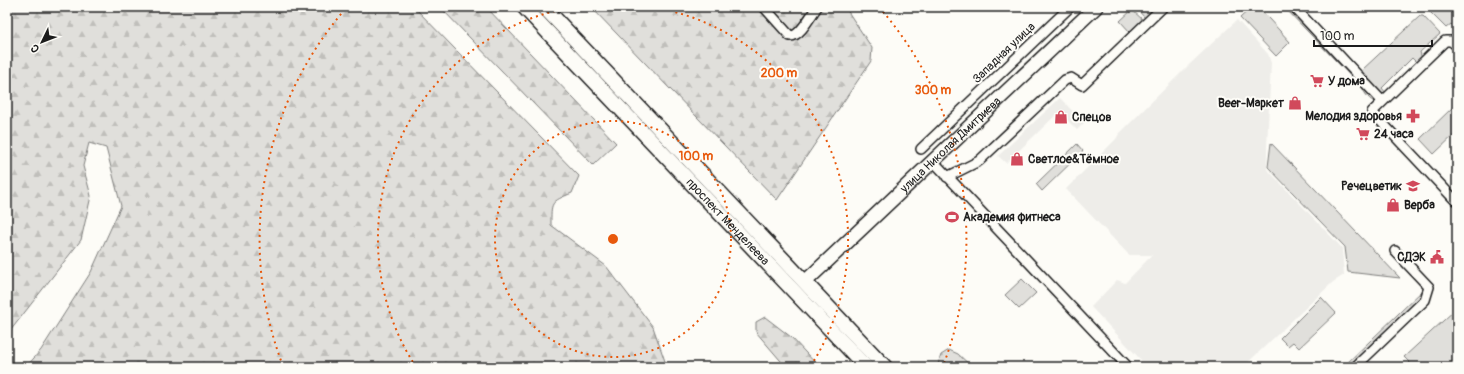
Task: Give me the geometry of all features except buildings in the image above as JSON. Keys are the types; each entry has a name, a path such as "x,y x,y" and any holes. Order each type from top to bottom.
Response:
{"main road":[{"name":"проспект Менделеева","path":"524,7 866,367"},
{"name":"проспект Менделеева","path":"544,7 885,367"},
{"name":"улица Николая Дмитриева","path":"804,282 1096,7"}],"street":[{"path":"764,7 790,36 794,36 799,33 817,7"},
{"name":"Западная улица","path":"921,149 1070,7"},
{"path":"947,177 979,161 1065,80 1071,78 1082,85 1163,7"},
{"path":"1294,7 1382,101"},
{"path":"1457,46 1451,41 1445,41 1372,112 1455,200 1457,198"},
{"path":"933,161 1128,367"},
{"path":"1355,367 1425,300 1429,287 1395,251"}],"shaded area":[{"path":"1237,20 1268,54 1271,63 1267,169 1342,248 1344,275 1333,282 1243,367 1142,367 1138,363 1141,360 1091,307 1117,280 1125,283 1152,255 1129,255 1066,189 1116,139 1119,134"},
{"path":"1060,98 1084,123 1077,130 1059,112 1006,163 998,156"}],"green space":[{"path":"7,7 414,7 579,176 572,193 559,199 553,204 551,212 551,225 606,266 653,327 667,367 26,367 41,350 91,272 121,206 106,148 89,143 83,166 91,196 81,240 7,335"},
{"path":"440,7 486,7 616,143 593,165"},
{"path":"591,7 845,7 872,48 871,61 777,200"},
{"path":"1135,7 1157,7 1145,18"},
{"path":"1252,7 1258,7 1290,42 1276,56 1240,18"},
{"path":"1284,7 1288,7 1378,101 1376,102 1368,97 1363,89"},
{"path":"1429,7 1457,7 1457,30 1451,24 1446,28 1428,10"},
{"path":"1132,10 1143,20 1130,32 1120,21"},
{"path":"1420,16 1423,16 1440,34 1420,52 1422,59 1417,63 1412,58 1382,88 1386,93 1382,94 1362,70"},
{"path":"1454,106 1457,109 1457,132 1434,154 1420,139"},
{"path":"1271,143 1400,278 1348,272 1345,247 1268,167"},
{"path":"1077,144 1083,151 1042,191 1036,184"},
{"path":"1022,279 1036,293 1019,309 1005,295"},
{"path":"1425,288 1425,293 1349,367 1343,367"},
{"path":"1321,297 1336,313 1299,348 1293,342 1288,346 1280,338"},
{"path":"1457,308 1457,367 1414,367 1404,357"},
{"path":"765,317 791,337 819,367 786,367 756,332 756,322"},
{"path":"949,350 958,354 972,367 940,367 938,364 941,355"}],"place":[{"name":"У дома","path":"1317,81"},
{"name":"Beer-Маркет","path":"1295,103"},
{"name":"Мелодия здоровья","path":"1413,116"},
{"name":"Спецов","path":"1061,117"},
{"name":"24 часа","path":"1363,134"},
{"name":"Светлое&Тёмное","path":"1017,159"},
{"name":"Речецветик","path":"1413,186"},
{"name":"Верба","path":"1393,205"},
{"name":"Академия фитнеса","path":"952,217"},
{"name":"СДЭК","path":"1437,257"}]}
